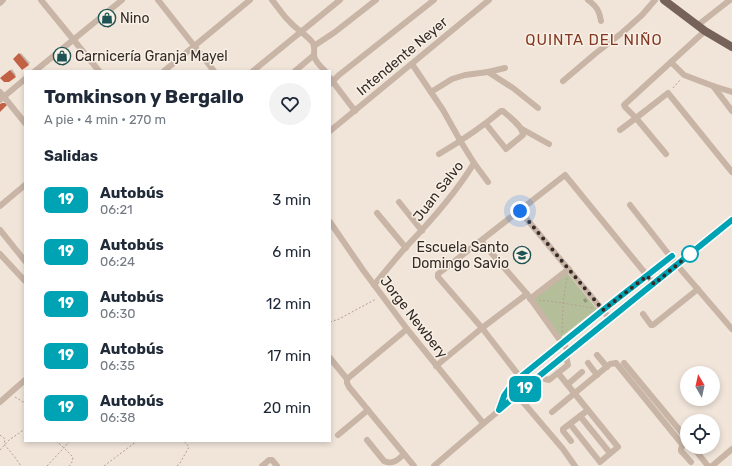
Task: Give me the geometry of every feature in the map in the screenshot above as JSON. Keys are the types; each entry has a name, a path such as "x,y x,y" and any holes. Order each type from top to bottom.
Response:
{"main road":[{"path":"664,0 705,30 732,47"}],"street":[{"path":"0,3 3,0"},
{"path":"41,0 98,70"},
{"path":"36,70 122,0"},
{"path":"158,0 213,70"},
{"path":"165,70 250,0"},
{"path":"272,0 286,19 301,31 313,44 315,49 315,59 324,70"},
{"path":"254,70 340,0"},
{"path":"314,46 335,32 376,0"},
{"path":"355,111 331,81 434,0"},
{"name":"Intendente Neyer","path":"331,130 489,0"},
{"path":"588,0 596,6 601,21"},
{"path":"563,81 642,15 655,0"},
{"path":"698,25 730,2"},
{"path":"666,154 625,107 625,104 705,30"},
{"path":"296,70 314,55"},
{"path":"671,62 684,75 732,92"},
{"name":"Juan Salvo","path":"374,285 422,231 460,184 474,163 460,142 443,110 412,64"},
{"path":"431,92 452,79 465,75 505,68"},
{"path":"488,72 513,88 538,108"},
{"path":"24,80 1,96 24,122"},
{"path":"713,86 732,111"},
{"path":"620,130 668,93 732,172"},
{"path":"439,154 460,142 503,111 522,128 549,144"},
{"path":"486,124 506,149 523,135 524,133 522,128"},
{"path":"474,163 488,182"},
{"path":"527,386 482,328 438,276 481,241 565,175 654,284"},
{"path":"0,206 24,186"},
{"path":"399,202 422,231"},
{"path":"630,204 732,329"},
{"path":"520,211 610,319"},
{"path":"377,213 406,248"},
{"path":"434,466 527,386 732,220"},
{"name":"Jorge Newbery","path":"331,223 363,270 407,329 483,423"},
{"path":"0,230 24,260"},
{"path":"481,241 528,297 568,353 568,365 549,380 538,377"},
{"path":"0,254 24,280"},
{"path":"499,410 507,390 513,383 672,256"},
{"path":"436,366 482,328 569,269"},
{"path":"643,314 653,325 698,289"},
{"path":"347,379 407,329"},
{"path":"597,355 606,367"},
{"path":"331,359 347,379 349,387 414,466"},
{"path":"588,363 598,375"},
{"path":"552,412 606,367 610,364 616,363 682,444 680,449 681,451 691,462"},
{"path":"624,363 680,431"},
{"path":"568,384 582,372"},
{"path":"558,373 618,446 600,462 570,424"},
{"path":"0,402 24,381"},
{"path":"517,395 563,449 575,466"},
{"path":"338,435 368,410"},
{"path":"571,441 563,430 588,410"},
{"path":"580,416 610,453"},
{"path":"367,440 386,462 389,463 395,461 404,454"},
{"path":"712,466 732,449"},
{"path":"699,454 708,466"},
{"path":"262,466 269,460 272,460 277,466"}],"path":[{"path":"668,93 684,75"},
{"path":"562,343 563,303 569,269"},
{"path":"331,322 339,319 382,296"},
{"path":"528,297 603,310"},
{"path":"10,394 24,402"},
{"path":"0,450 8,440 24,430"},
{"path":"0,435 5,440 4,444 21,466"},
{"path":"57,442 73,457 70,466"},
{"path":"47,466 69,442"},
{"path":"104,466 136,442"},
{"path":"177,466 188,447 185,442"}],"green space":[{"path":"564,269 597,309 561,337 529,297"}],"building":[{"path":"109,15 115,23 108,28 102,21"},
{"path":"64,52 70,60 63,66 56,58"},
{"path":"19,53 29,65 22,70 13,59"},
{"path":"10,70 16,77 9,82 4,82 0,78"},
{"path":"2,103 7,105 0,112 0,104"}],"bus line":[{"name":"19","path":"672,256 513,383 507,390 499,410 732,220"}],"place":[{"name":"Nino","path":"107,18"},
{"name":"Carnicería Granja Mayel","path":"62,56"},
{"name":"Escuela Santo Domingo Savio","path":"522,255"}],"district":[{"name":"QUINTA DEL NIÑO","path":"594,40"}],"route":[{"path":"520,211 603,310 647,276 654,284 690,254"}]}
